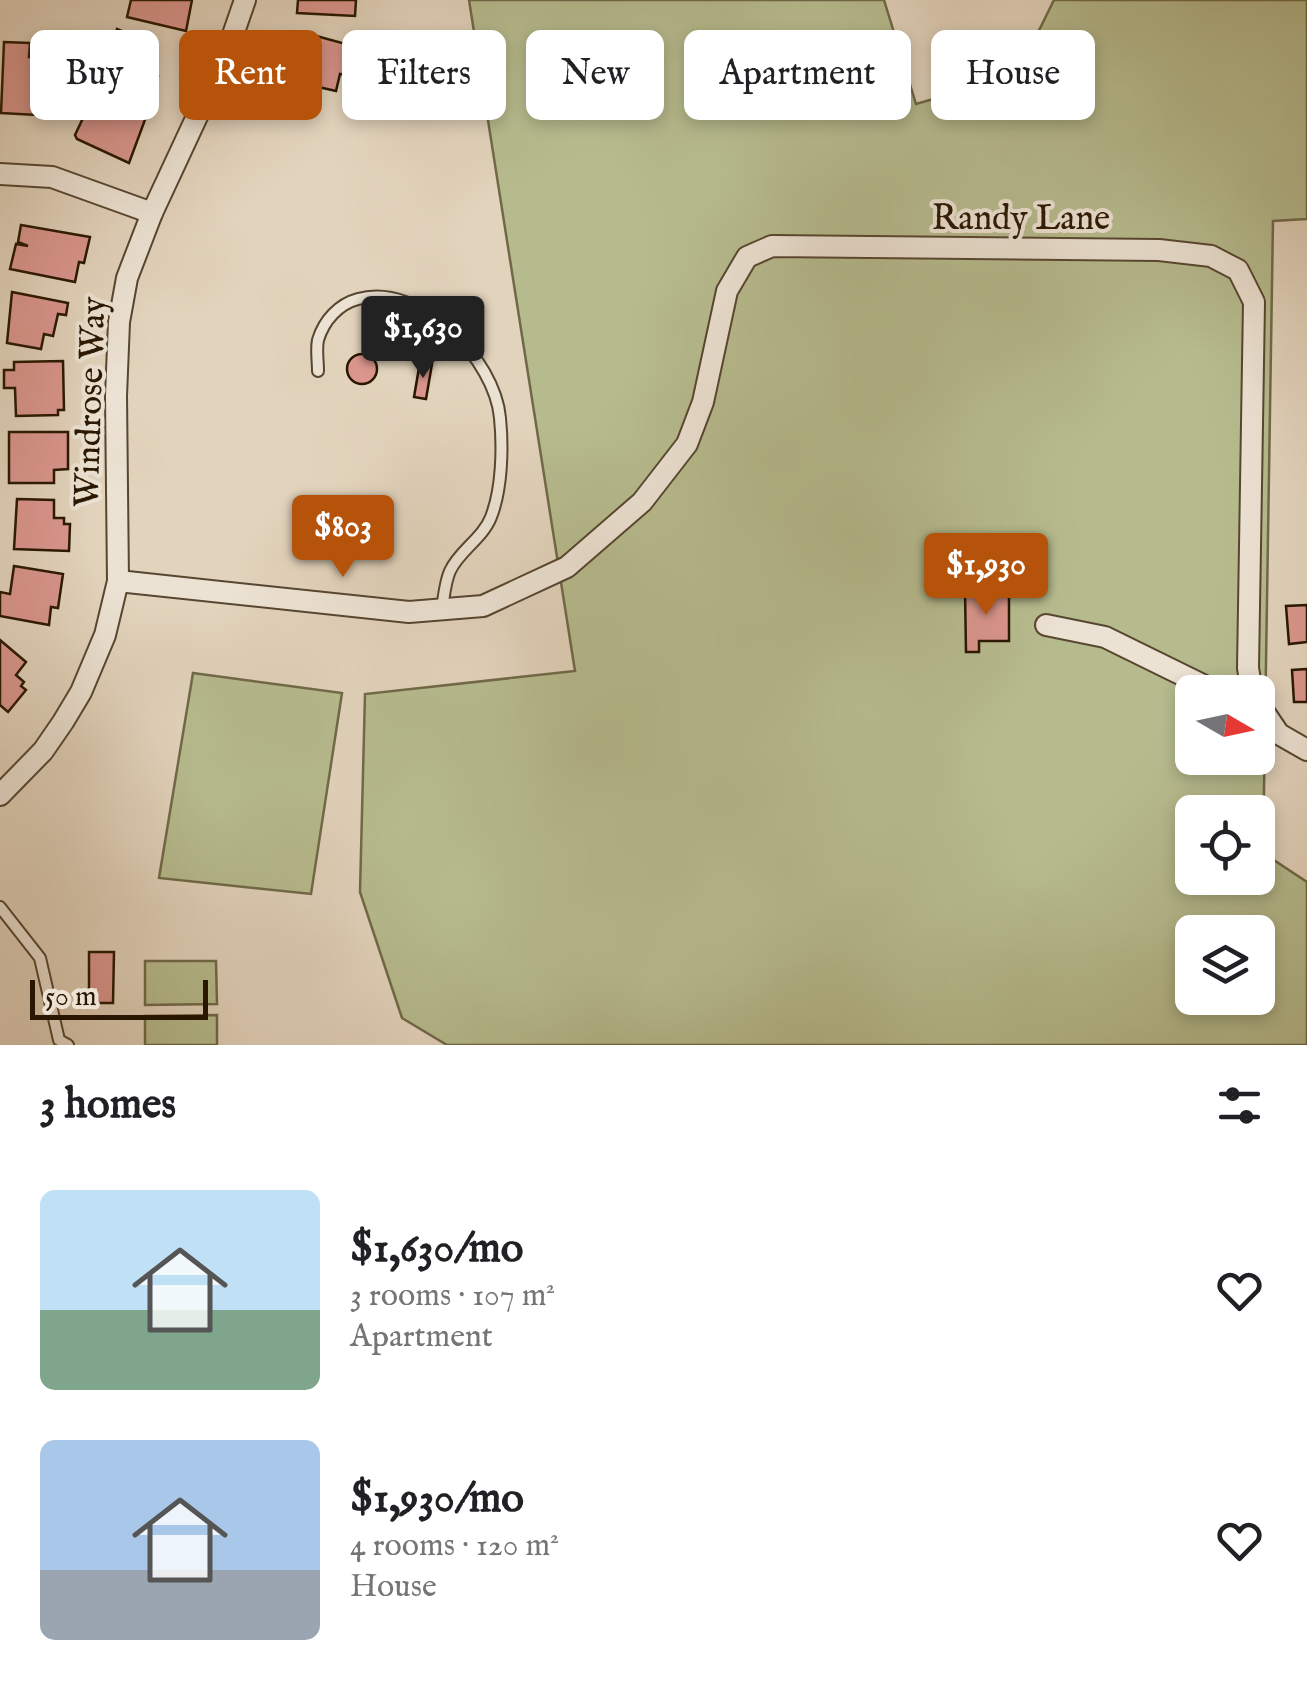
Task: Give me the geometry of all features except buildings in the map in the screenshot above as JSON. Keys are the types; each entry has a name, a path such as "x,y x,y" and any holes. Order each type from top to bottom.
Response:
{"street":[{"name":"Windrose Way","path":"0,795 43,751 81,692 105,635 118,581 116,396 119,322 128,278 152,213 227,52 245,0"},
{"path":"0,174 52,178 152,213"},
{"name":"Randy Lane","path":"118,581 409,612 483,606 567,566 642,502 686,444 703,402 727,291 747,257 772,246 800,244 896,249 1159,250 1211,256 1238,270 1254,302 1249,675"},
{"path":"1046,624 1104,636 1183,675"},
{"path":"1275,729 1307,750"}],"lane":[{"path":"318,371 318,341 330,316 346,302 373,295 417,306 449,328 494,388 500,418 500,453 491,519 450,571 441,610"},
{"path":"0,907 40,958 59,1040 68,1045"}],"green space":[{"path":"469,0 884,0 893,30 684,30 684,120 911,120 911,88 916,104 931,100 931,120 1095,120 1095,30 1039,30 1054,0 1307,0 1307,219 1273,221 1266,675 1175,675 1175,775 1264,775 1264,795 1175,795 1175,895 1275,895 1275,861 1307,882 1307,1045 447,1045 402,1018 360,892 365,694 575,671 488,120 506,120 506,30 474,30"},
{"path":"193,673 342,693 311,894 159,878"},
{"path":"145,961 216,961 217,1004 145,1005"},
{"path":"217,1015 217,1045 145,1045 145,1016"}]}
